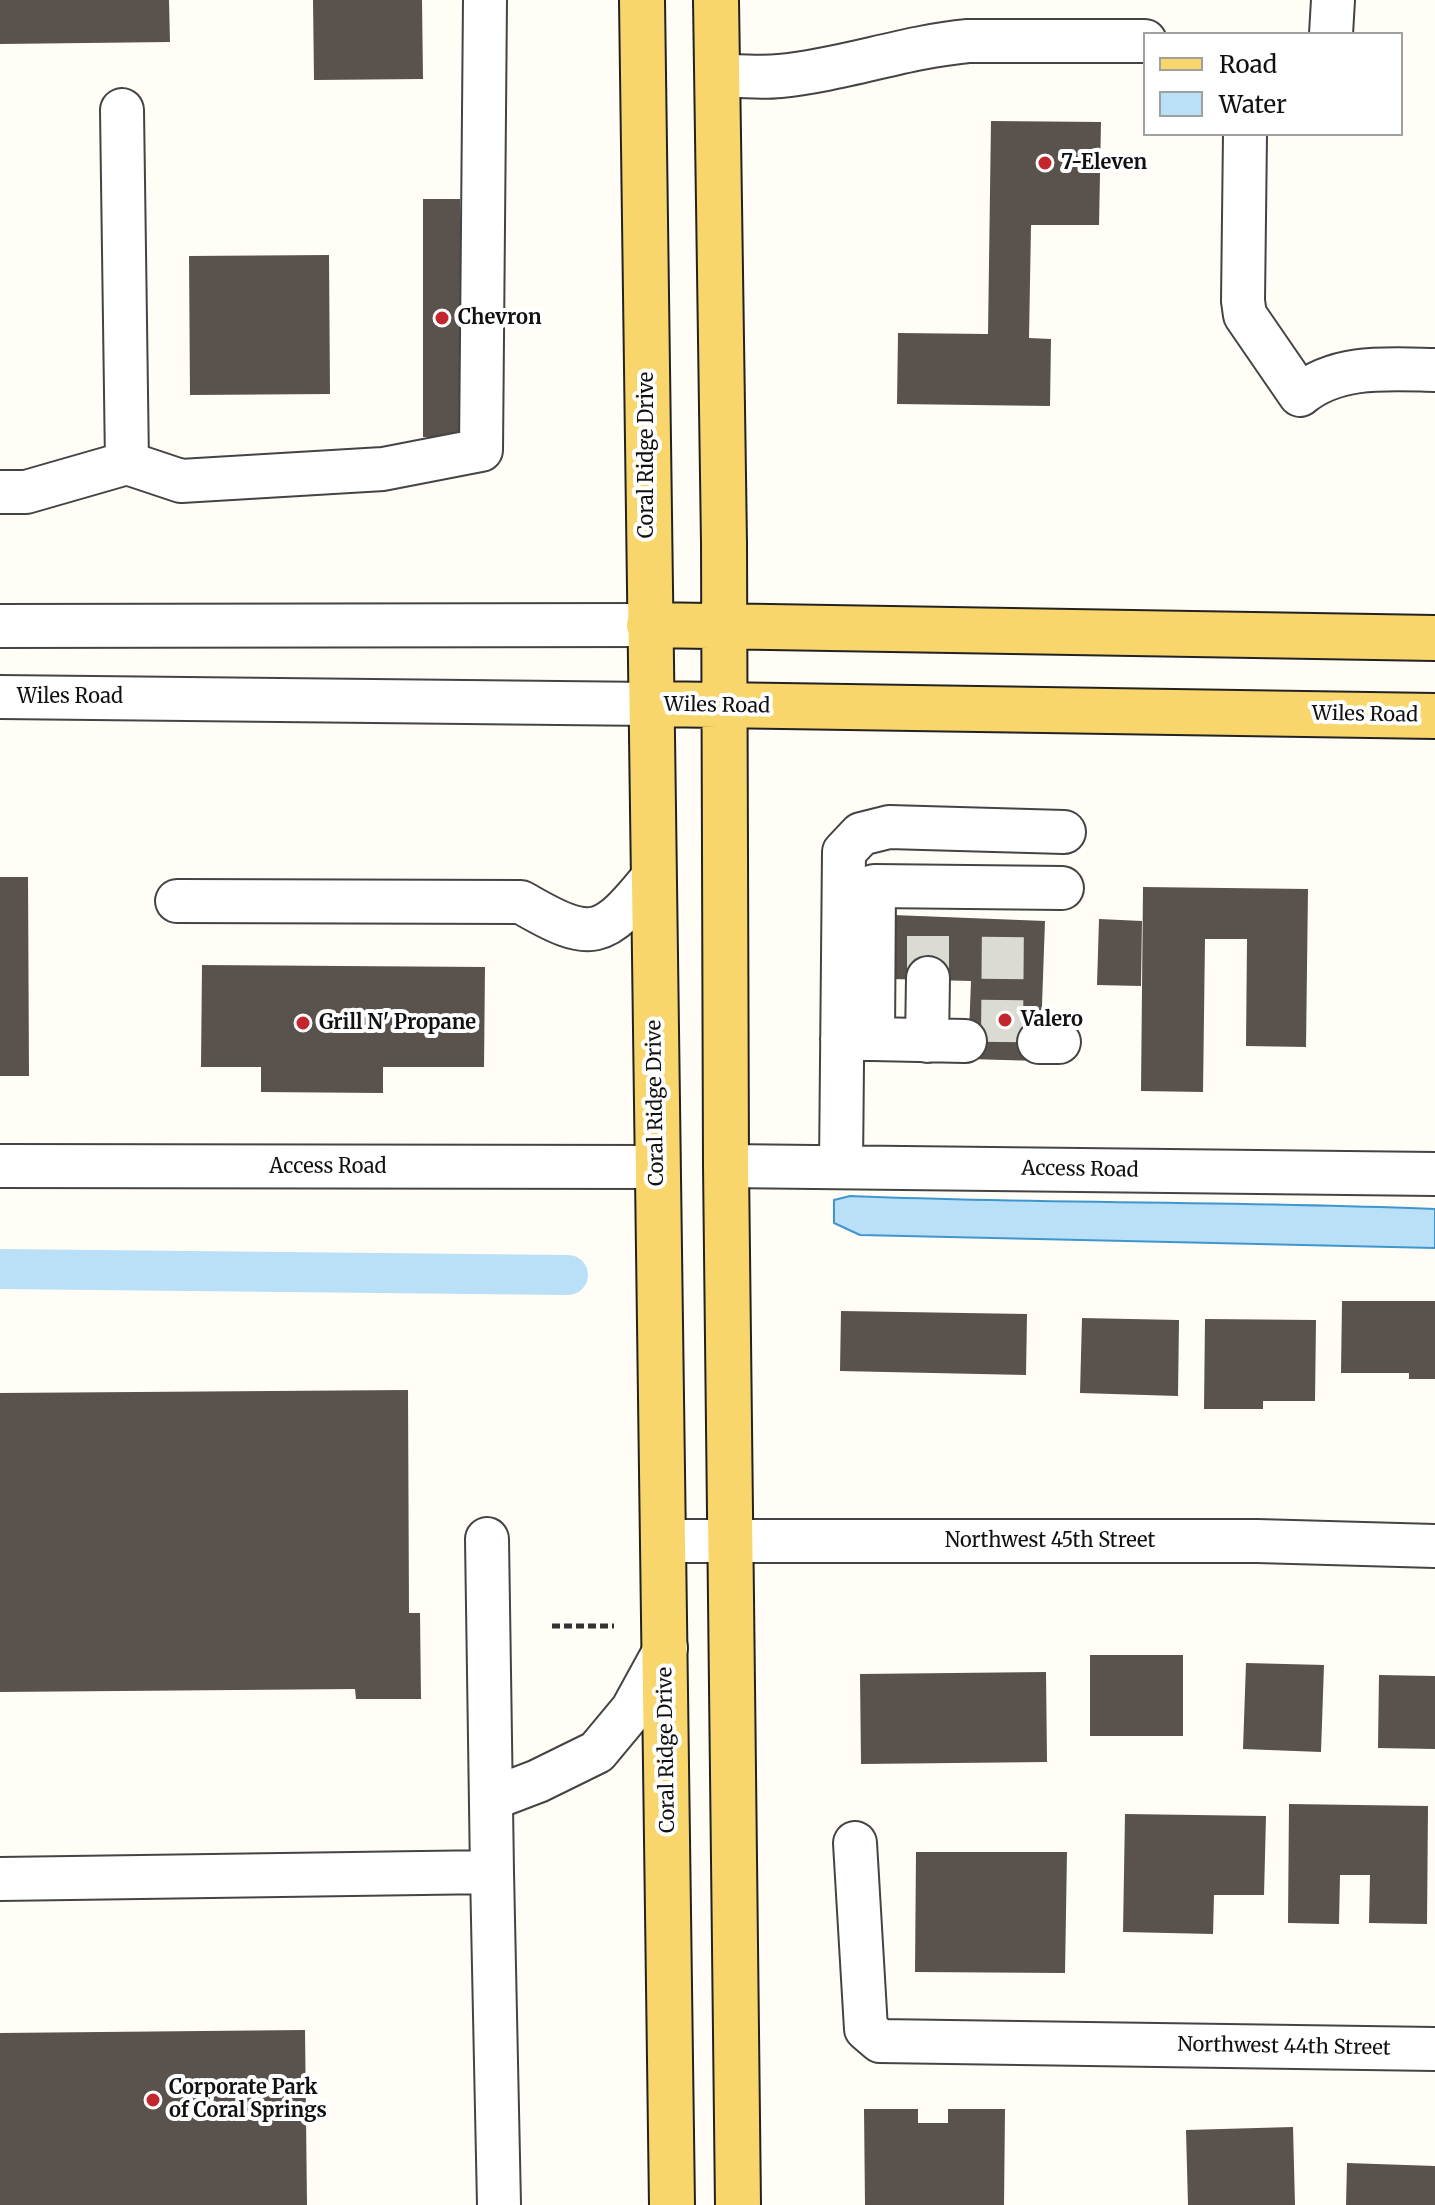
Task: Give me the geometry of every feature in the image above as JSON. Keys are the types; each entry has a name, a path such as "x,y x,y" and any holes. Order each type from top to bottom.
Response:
{"main road":[{"name":"Coral Ridge Drive","path":"642,0 672,2205"},
{"path":"716,0 738,2205"},
{"path":"649,625 1435,638"},
{"name":"Wiles Road","path":"652,704 1435,716"}],"street":[{"path":"0,492 26,492 127,463 181,481 383,469 481,450 485,0"},
{"path":"1331,32 1333,0"},
{"path":"718,75 778,76 968,41 1143,41"},
{"path":"122,110 127,463"},
{"path":"1245,136 1245,315 1300,395 1335,375 1370,369 1435,370"},
{"path":"0,626 649,625"},
{"name":"Wiles Road","path":"0,697 652,704"},
{"path":"857,1039 844,852 861,834 889,827 1064,832"},
{"path":"177,901 521,902 575,929 600,929 623,914 654,876"},
{"path":"841,1167 874,886 928,901 1003,902 1062,888"},
{"path":"857,1039 946,1041 928,978"},
{"name":"Access Road","path":"0,1166 657,1167"},
{"name":"Access Road","path":"726,1166 1435,1174"},
{"path":"487,1539 499,2205"},
{"name":"Northwest 45th Street","path":"664,1541 1257,1541 1435,1546"},
{"path":"491,1799 538,1781 597,1752 632,1710 666,1648"},
{"name":"Northwest 44th Street","path":"855,1843 866,2029 880,2041 1435,2049"},
{"path":"0,1879 492,1872"}],"path":[{"path":"552,1626 614,1626"}],"water":[{"path":"850,1196 1435,1209 1435,1248 860,1235 834,1223 834,1200"}],"building":[{"path":"0,0 169,0 170,42 0,44"},
{"path":"313,0 422,0 423,79 314,80"},
{"name":"7-Eleven","path":"991,121 1101,122 1099,225 1031,225 1029,338 1051,339 1050,406 897,404 898,333 988,334"},
{"name":"Chevron","path":"423,199 460,199 462,437 423,437"},
{"path":"329,255 330,394 190,395 189,256"},
{"path":"0,877 28,877 29,1076 0,1076"},
{"path":"1143,887 1308,889 1306,1047 1246,1046 1247,939 1205,939 1203,1092 1141,1091"},
{"name":"Valero","path":"893,915 1045,921 1040,1061 968,1059 971,981 891,979"},
{"path":"1099,919 1142,921 1141,986 1097,985"},
{"path":"202,965 485,967 484,1067 383,1067 383,1093 261,1092 261,1067 201,1067"},
{"path":"1342,1301 1435,1301 1435,1379 1409,1379 1409,1373 1341,1373"},
{"path":"841,1311 1027,1314 1026,1375 840,1371"},
{"path":"1082,1318 1179,1320 1178,1396 1080,1393"},
{"path":"1205,1319 1316,1320 1315,1401 1263,1401 1263,1409 1204,1409"},
{"path":"408,1390 409,1613 420,1613 421,1699 356,1699 355,1689 0,1692 0,1393"},
{"path":"1090,1655 1183,1655 1183,1736 1090,1736"},
{"path":"1246,1663 1324,1665 1321,1752 1243,1749"},
{"path":"1046,1672 1047,1762 861,1764 860,1674"},
{"path":"1379,1675 1435,1676 1435,1749 1378,1748"},
{"path":"1289,1804 1428,1806 1427,1924 1369,1923 1370,1875 1340,1875 1339,1924 1288,1923"},
{"path":"1125,1814 1266,1816 1264,1895 1214,1895 1213,1934 1123,1932"},
{"path":"916,1852 1067,1852 1065,1973 915,1972"},
{"name":"Corporate Park of Coral Springs","path":"305,2030 307,2205 0,2205 0,2033"},
{"path":"864,2109 918,2109 918,2123 948,2123 948,2109 1005,2109 1004,2205 865,2205"},
{"path":"1293,2127 1295,2205 1188,2205 1186,2130"},
{"path":"1347,2163 1435,2166 1435,2205 1346,2205"}],"waterway":[{"path":"0,1269 568,1275"}],"tunnel":[{"path":"928,916 928,978"},
{"path":"1002,1042 1003,918"}],"place":[{"name":"7-Eleven","path":"1045,163"},
{"name":"Chevron","path":"442,318"},
{"name":"Valero","path":"1005,1020"},
{"name":"Grill N' Propane","path":"303,1023"},
{"name":"Corporate Park of Coral Springs","path":"153,2100"}]}
